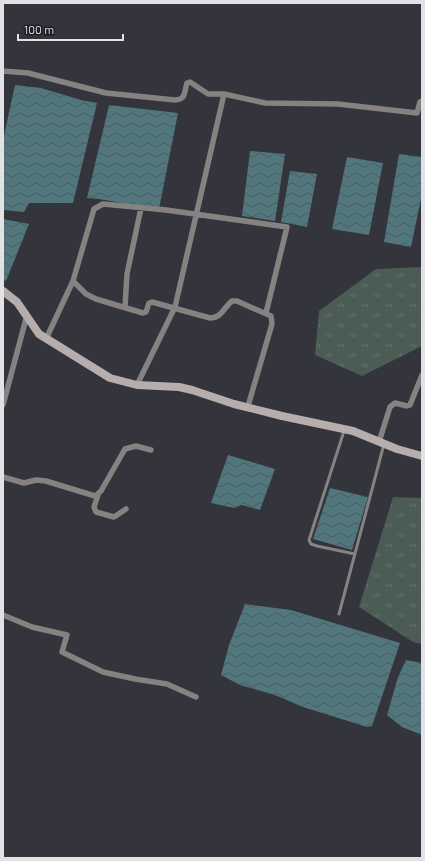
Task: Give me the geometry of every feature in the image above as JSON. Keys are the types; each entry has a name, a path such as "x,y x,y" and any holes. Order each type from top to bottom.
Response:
{"street":[{"path":"3,71 28,73 106,93 137,97 180,100 184,97 186,83 190,82 208,94 224,94 265,103 338,104 417,113 420,102 422,101"},
{"path":"138,385 175,307 224,94"},
{"path":"46,339 73,281 94,209 103,204 166,210 287,227 266,313"},
{"path":"125,307 127,274 141,208"},
{"path":"73,281 92,297 146,312 149,303 152,302 175,307 210,318 216,318 220,316 232,301 237,301 266,313 270,316 272,324 248,406"},
{"path":"3,291 17,302 27,314 34,328 46,339 80,358 103,375 120,382 138,385 179,387 313,423 353,430 381,443 422,456"},
{"path":"3,405 27,314"},
{"path":"381,443 390,407 395,402 410,405 422,375"},
{"path":"126,509 114,516 96,512 94,507 98,495 125,449 136,446 151,450"},
{"path":"3,477 24,483 40,480 46,481 92,495 98,495"},
{"path":"3,615 32,627 67,635 62,652 103,672 167,684 196,697"}],"lane":[{"path":"344,429 309,540 312,544 317,546 355,554"},
{"path":"339,614 355,554 381,443"}],"green space":[{"path":"422,267 422,346 362,376 315,355 319,311 376,269"},
{"path":"393,497 422,498 422,644 413,642 359,607"}],"water":[{"path":"15,85 41,88 81,100 97,103 73,203 29,203 24,212 3,210 3,140"},
{"path":"109,105 178,113 159,209 87,198"},
{"path":"250,151 285,154 275,221 242,216"},
{"path":"399,154 422,157 422,194 411,247 384,242"},
{"path":"347,157 383,163 369,235 332,229"},
{"path":"290,171 317,174 307,227 281,222"},
{"path":"3,219 29,224 6,281 3,279"},
{"path":"228,455 275,469 260,510 242,505 234,508 211,503"},
{"path":"330,488 368,497 352,550 313,539"},
{"path":"245,604 291,610 400,643 372,726 367,727 303,707 275,695 240,685 221,675 229,645"},
{"path":"406,660 422,663 422,735 402,727 387,715 398,677"}]}
